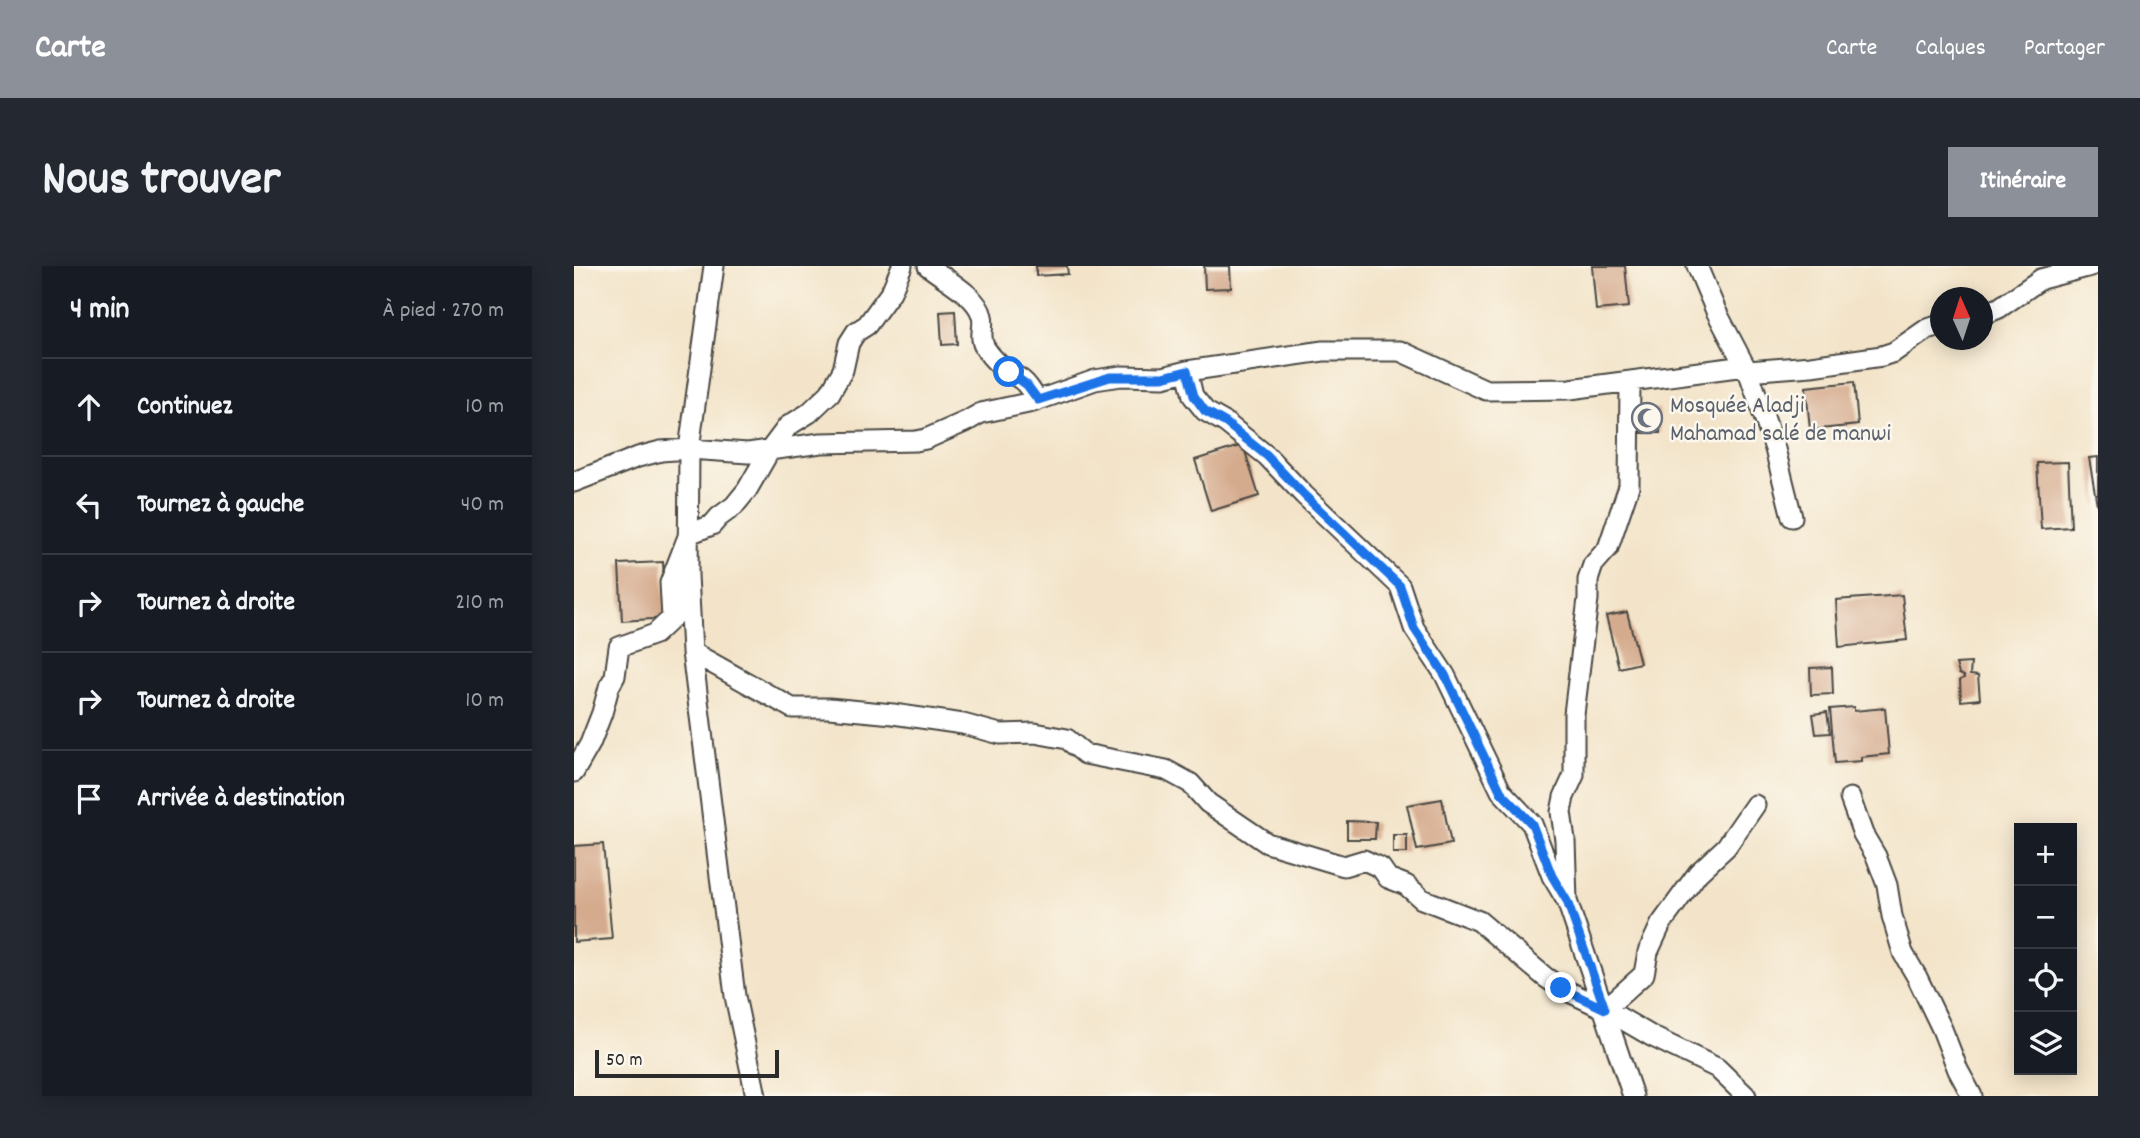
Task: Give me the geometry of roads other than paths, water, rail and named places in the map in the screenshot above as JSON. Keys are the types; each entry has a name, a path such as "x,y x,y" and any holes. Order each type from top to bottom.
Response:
{"street":[{"path":"715,266 689,449 688,575 692,652 735,996 756,1096"},
{"path":"574,772 590,744 609,687 615,677 619,647 655,634 672,618 670,583 689,534 712,525 734,506 788,425 809,413 830,394 843,370 849,343 856,332 867,325 891,292 902,266"},
{"path":"929,266 946,277 950,284 977,305 984,319 980,336 985,348 1002,367 1027,385 1038,400"},
{"path":"1697,266 1716,311 1746,369 1775,449 1792,517"},
{"path":"1993,310 2041,279 2091,266"},
{"path":"574,482 661,451 689,449 728,453 821,443 916,441 967,421 981,412 1038,400 1110,377 1163,377 1323,351 1400,351 1486,390 1570,389 1746,369 1811,366 1882,355 1894,352 1930,329"},
{"path":"1187,371 1194,396 1205,411 1226,423 1267,456 1400,586 1414,628 1445,675 1501,792 1532,824 1552,876 1567,901 1633,1096"},
{"path":"1567,901 1565,840 1561,812 1564,797 1574,775 1574,714 1588,580 1593,565 1608,548 1629,486 1630,382"},
{"path":"692,652 792,708 883,713 964,724 1000,734 1035,733 1067,739 1085,754 1166,770 1190,783 1208,803 1267,843 1344,866 1364,860 1381,868 1388,878 1406,885 1422,899 1479,921 1561,988 1717,1068 1746,1096"},
{"path":"1850,798 1863,834 1876,856 1887,885 1892,916 1903,953 1917,977 1972,1096"},
{"path":"1605,1009 1644,974 1648,953 1661,924 1698,873 1726,848 1755,805"}],"place":[{"name":"Mosquée Aladji Mahamad salé de manwi","path":"1647,418"}]}
